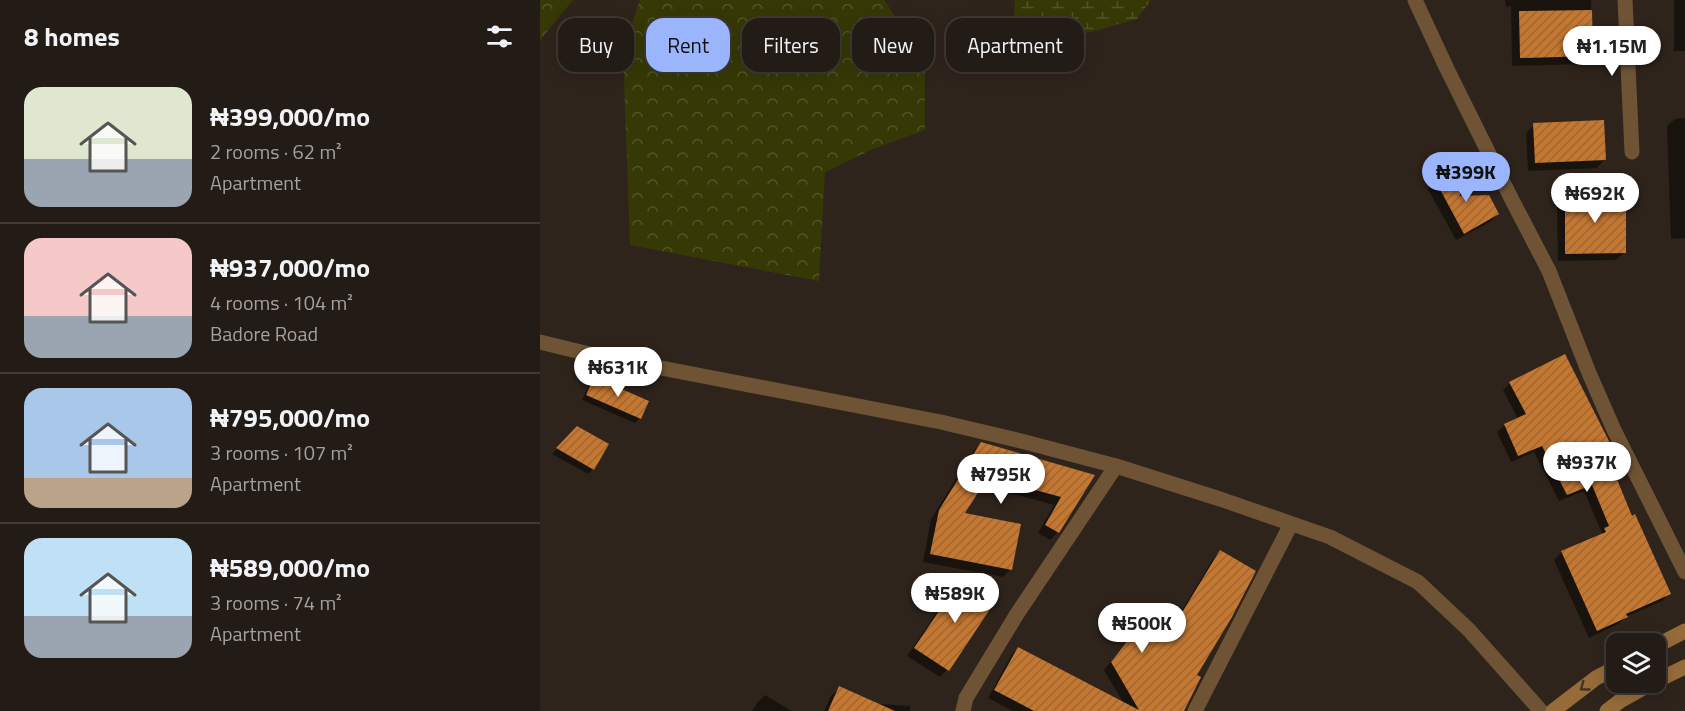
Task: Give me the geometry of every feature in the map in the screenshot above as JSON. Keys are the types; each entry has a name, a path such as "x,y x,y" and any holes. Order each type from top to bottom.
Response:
{"main road":[{"path":"1666,641 1685,631"},
{"path":"1666,676 1685,667"},
{"path":"1553,711 1606,673"},
{"path":"1607,711 1635,693"}],"street":[{"path":"1415,0 1447,69 1549,271 1597,392 1685,572"},
{"path":"1625,0 1632,152"},
{"path":"540,342 589,354 940,422 1116,466 1220,498 1330,537 1418,582 1469,630 1541,711"},
{"path":"963,711 966,698 1017,614 1116,466"},
{"path":"1195,711 1291,524"}],"green space":[{"path":"540,0 573,0 558,18 540,40"},
{"path":"640,0 884,0 897,18 852,18 852,72 925,72 925,130 873,149 825,172 819,281 630,245 624,72 634,72 634,18"},
{"path":"1015,0 1151,0 1137,19 1084,34 1084,18 1014,18"}],"building":[{"path":"1592,10 1593,56 1520,58 1519,11"},
{"path":"1604,120 1606,160 1535,163 1533,123"},
{"path":"1460,166 1460,196 1489,195 1499,214 1464,234 1435,180"},
{"path":"1565,195 1626,195 1626,253 1565,254"},
{"path":"1565,354 1612,447 1605,450 1632,516 1635,514 1671,594 1626,614 1628,617 1597,631 1561,551 1606,532 1604,528 1609,526 1592,485 1567,495 1542,446 1518,456 1504,424 1526,414 1509,382"},
{"path":"594,377 649,401 641,419 586,395"},
{"path":"577,426 609,444 594,470 556,448"},
{"path":"981,442 1095,475 1059,533 1045,525 1061,497 988,477 965,513 1021,524 1012,570 930,554 939,510"},
{"path":"1220,550 1256,571 1232,617 1197,675 1201,677 1184,711 1034,711 994,690 1018,647 1139,710 1111,662 1136,630 1120,618 1125,604 1175,624"},
{"path":"962,577 996,600 949,671 914,648"},
{"path":"839,686 895,711 828,711"}]}
